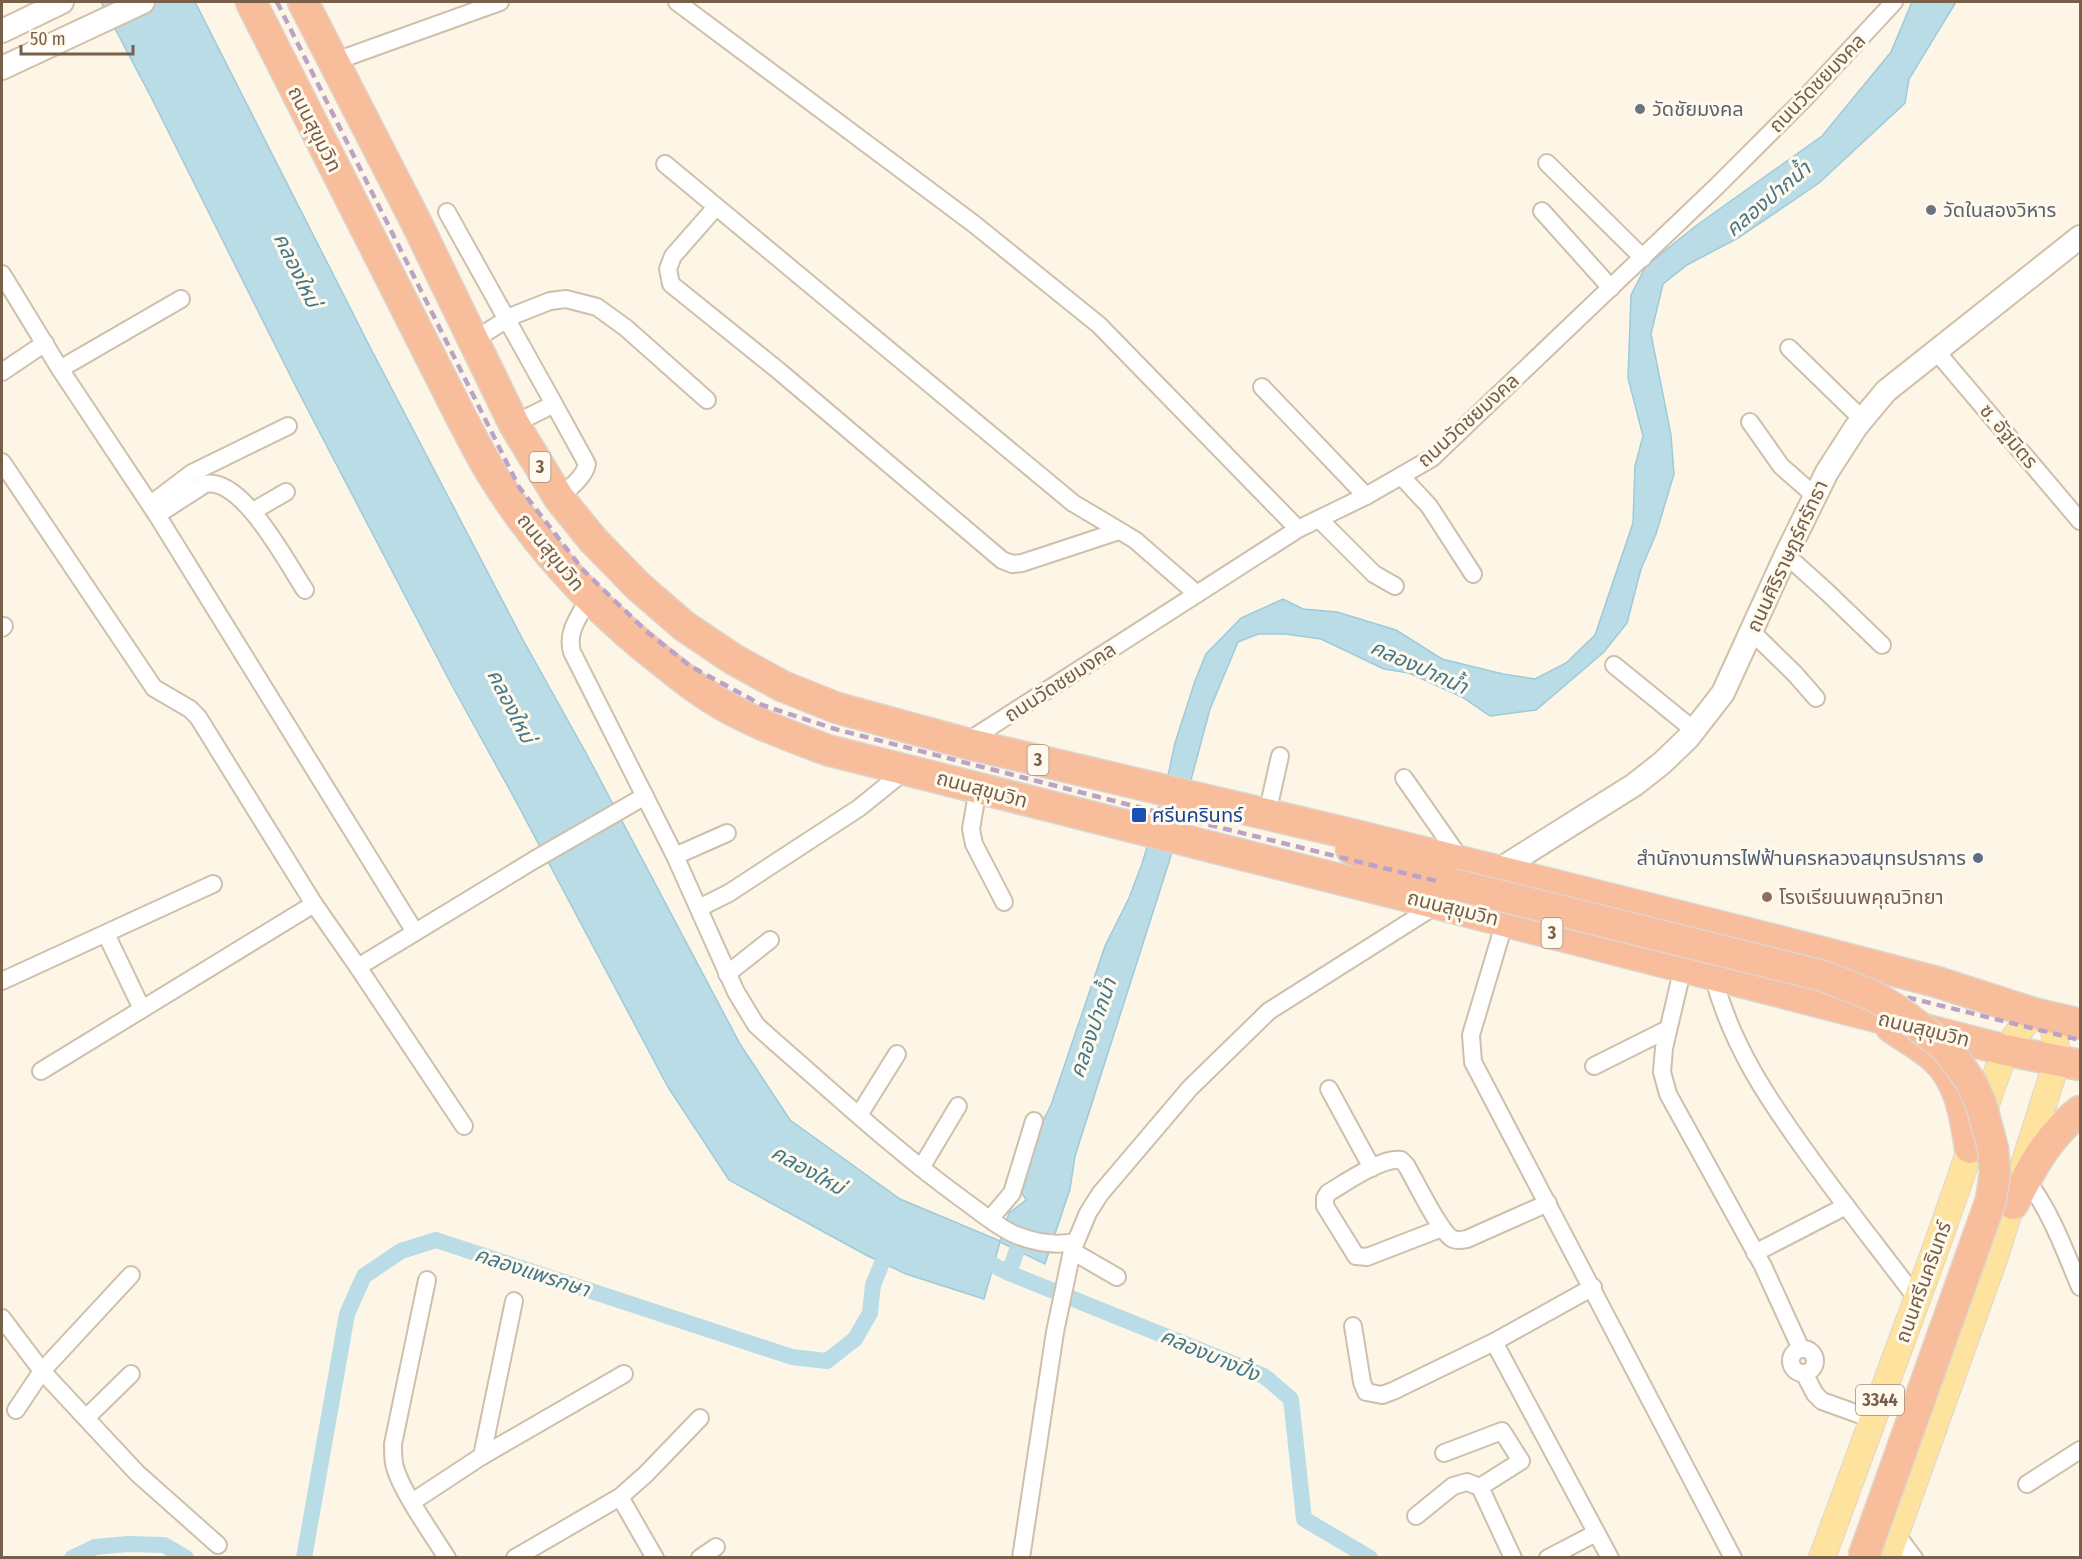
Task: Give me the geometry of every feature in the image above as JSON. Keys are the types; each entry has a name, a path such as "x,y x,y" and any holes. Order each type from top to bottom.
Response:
{"highway":[{"name":"ถนนสุขุมวิท","path":"250,2 461,417 492,473 530,529 589,598 631,638 688,683 741,715 826,750 1227,852 1451,883 1497,870 1937,982 2056,1019"},
{"name":"ถนนสุขุมวิท","path":"303,2 415,219 514,424 559,498 592,540 639,587 684,626 733,659 782,687 837,708 965,743 1298,821 1369,857 1451,883 1505,921 2005,1050 2069,1063"},
{"path":"1451,883 1823,976 1874,996 1900,1012 1945,1047 1972,1084 1981,1104 1993,1149 1995,1172 1991,1200 1863,1557"},
{"path":"1925,1029 1935,1022 1945,1009 1944,996 1937,982"},
{"path":"1877,1017 1935,1058 1950,1077 1960,1097 1970,1148"},
{"path":"2019,1191 2040,1153 2057,1131 2080,1111"}],"main road":[{"name":"ถนนศรีนครินทร์","path":"1822,1557 1938,1242 2005,1050 2056,1019"},
{"path":"1887,1557 2019,1191 2069,1063 2056,1019"},
{"path":"1938,1242 1954,1232 1973,1235 1986,1249 1990,1270"}],"street":[{"path":"2,31 62,2"},
{"path":"2,68 143,2"},
{"path":"333,62 500,2"},
{"path":"678,2 974,224 1099,325 1298,529"},
{"name":"ถนนวัดชยมงคล","path":"965,743 1298,529 1366,496 1432,458 1643,258 1804,98 1894,2"},
{"path":"1547,162 1643,258"},
{"path":"665,164 1073,503 1135,540 1197,594"},
{"path":"716,207 673,256 668,269 670,284 779,371 1002,560 1012,564 1022,563 1119,531"},
{"path":"1542,210 1611,288"},
{"path":"447,213 506,320 548,389 587,464 586,471 559,498"},
{"name":"ถนนศิริราษฎร์ศรัทธา","path":"1497,870 1634,784 1662,763 1695,730 1723,693 1815,495 1827,472 1862,419 1886,391 2080,237"},
{"path":"2,274 60,369 154,509 415,932"},
{"path":"60,369 181,299"},
{"path":"474,340 506,320 550,301 566,299 597,307 626,328 707,400"},
{"path":"2,372 45,343"},
{"path":"1789,348 1862,419"},
{"name":"ซ. อัฐมิตร","path":"1936,351 2080,521"},
{"path":"1262,387 1366,496"},
{"path":"514,424 554,404"},
{"path":"1750,422 1781,466 1815,495"},
{"path":"154,509 192,473 288,426"},
{"path":"2,462 154,688 190,709 198,717 314,904 464,1126"},
{"path":"1401,477 1430,506 1473,574"},
{"path":"154,509 213,482 234,492 253,511 305,590"},
{"path":"253,511 286,492"},
{"path":"1320,520 1374,574 1395,586"},
{"path":"1786,555 1882,645"},
{"path":"589,598 570,633 569,642 675,856 727,974 747,1013 756,1024 921,1168 992,1221 1014,1234 1070,1249 1117,1277"},
{"path":"1752,633 1796,674 1816,698"},
{"path":"1614,665 1695,730"},
{"path":"1254,811 1280,756"},
{"path":"699,908 729,892 860,808 906,770"},
{"path":"1021,1557 1070,1249 1100,1194 1190,1088 1236,1041 1269,1011 1451,883 1404,778"},
{"path":"978,788 971,830 974,844 1004,902"},
{"path":"358,967 534,860 645,796"},
{"path":"675,856 727,833"},
{"path":"2,981 213,884"},
{"path":"41,1071 314,904"},
{"path":"1505,921 1471,1035 1473,1062 1733,1557"},
{"path":"106,934 142,1009"},
{"path":"727,974 770,940"},
{"path":"1683,967 1664,1048 1662,1072 1668,1094 1755,1253 1801,1349 1794,1353 1791,1361 1796,1371 1804,1373 1815,1394 1822,1401 1872,1419"},
{"path":"1713,976 1734,1037 1772,1105 1917,1299"},
{"path":"1594,1065 1668,1029"},
{"path":"859,1115 897,1054"},
{"path":"1329,1089 1372,1168"},
{"path":"921,1168 958,1106"},
{"path":"992,1221 1012,1193 1034,1121"},
{"path":"1442,1228 1367,1257 1356,1256 1326,1206 1325,1198 1328,1193 1372,1168 1395,1159 1401,1160 1442,1228 1452,1239 1467,1239 1548,1203"},
{"path":"2019,1191 2041,1199 2054,1222 2080,1287"},
{"path":"1755,1253 1846,1206"},
{"path":"16,1410 42,1371 131,1275"},
{"path":"427,1280 393,1444 393,1462 412,1502 447,1557"},
{"path":"1353,1326 1362,1382 1366,1392 1382,1395 1494,1342 1593,1287"},
{"path":"482,1456 514,1301"},
{"path":"2,1318 42,1371 137,1473 218,1545"},
{"path":"1494,1342 1610,1557"},
{"path":"86,1418 131,1374"},
{"path":"412,1502 482,1456 624,1374"},
{"path":"515,1557 620,1497 646,1474 700,1418"},
{"path":"1444,1453 1502,1431 1521,1461 1480,1487"},
{"path":"2027,1484 2080,1450"},
{"path":"1416,1516 1453,1486 1467,1482 1480,1487 1513,1557"},
{"path":"620,1497 655,1557"},
{"path":"1548,1557 1596,1533"},
{"path":"1896,1534 1914,1557"},
{"path":"699,1557 716,1547"}],"water":[{"name":"คลองใหม่","path":"101,2 195,2 372,351 523,640 586,753 740,1044 790,1120 900,1199 1000,1241 1009,1213 1026,1200 1017,1184 1033,1141 1051,1105 1105,946 1129,898 1142,864 1175,743 1206,654 1241,618 1283,599 1303,609 1337,612 1396,630 1442,659 1503,674 1535,679 1566,663 1595,635 1633,523 1635,466 1643,436 1628,378 1631,295 1646,266 1697,225 1822,136 1891,52 1912,2 1956,2 1909,79 1905,103 1819,183 1738,238 1687,265 1663,284 1651,334 1671,435 1674,474 1656,534 1641,569 1627,623 1604,652 1536,710 1490,716 1462,697 1409,673 1384,669 1321,639 1285,634 1258,634 1238,642 1210,709 1169,862 1075,1156 1070,1189 1045,1264 1000,1242 984,1299 906,1274 866,1255 729,1180 668,1087 449,680 297,389"}],"waterway":[{"name":"คลองปากน้ำ","path":"1009,1273 1024,1229"},
{"name":"คลองแพรกษา","path":"304,1558 347,1314 364,1276 401,1251 436,1240 792,1357 827,1361 855,1339 870,1313 873,1285 882,1263"},
{"name":"คลองบางปิ้ง","path":"975,1256 1009,1273 1264,1376 1291,1399 1304,1519 1370,1558"},
{"name":"คลองแพรกษา","path":"72,1558 95,1547 128,1544 164,1545 186,1558"}],"railway":[{"path":"277,2 519,487 583,570 646,631 690,666 762,705 835,729 1161,813 2080,1040"}],"place":[{"name":"วัดชัยมงคล","path":"1640,109"},
{"name":"วัดในสองวิหาร","path":"1931,210"},
{"name":"ศรีนครินทร์","path":"1139,815"},
{"name":"สำนักงานการไฟฟ้านครหลวงสมุทรปราการ","path":"1978,858"},
{"name":"โรงเรียนนพคุณวิทยา","path":"1767,897"}]}
